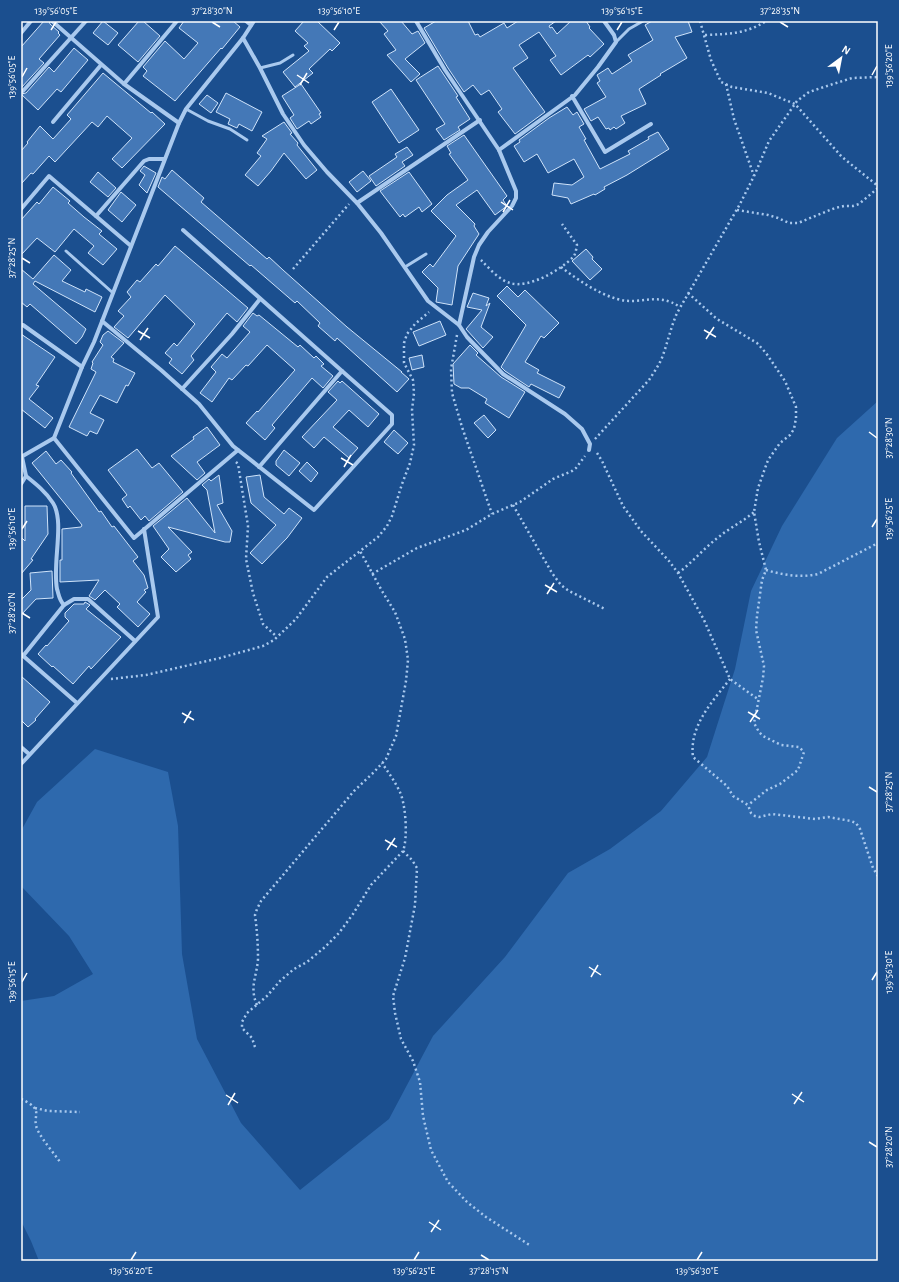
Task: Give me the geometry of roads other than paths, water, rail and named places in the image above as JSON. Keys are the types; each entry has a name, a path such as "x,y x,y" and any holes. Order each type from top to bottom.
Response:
{"street":[{"path":"21,33 31,21"},
{"path":"52,21 124,84 179,123"},
{"path":"23,91 86,21"},
{"path":"124,84 177,21"},
{"path":"246,21 251,26"},
{"path":"64,606 60,601 55,576 58,530 57,516 53,504 41,488 26,476 21,457 54,438 102,321 179,123 186,109 243,38 254,21"},
{"path":"416,21 445,70 499,150 516,191 516,198 512,206 488,232 475,254 458,325"},
{"path":"499,150 572,96 598,67 616,42 614,35 604,21"},
{"path":"243,38 283,114 304,145 327,172 357,203 428,301 458,325 467,338 503,374 565,414 582,429 590,444 589,450"},
{"path":"53,122 101,65"},
{"path":"572,96 605,152 651,124"},
{"path":"357,203 480,120"},
{"path":"96,216 144,161 149,159 164,159"},
{"path":"21,209 49,176 131,246"},
{"path":"102,321 198,404 233,446 314,510 392,424 392,415 183,230"},
{"path":"182,389 232,334 260,299"},
{"path":"21,325 82,367"},
{"path":"259,467 342,371"},
{"path":"54,438 134,538 238,450"},
{"path":"21,484 26,476"},
{"path":"21,764 158,617 144,529"},
{"path":"77,704 22,655 64,606 74,599 88,599 136,641"},
{"path":"21,746 29,754"}],"lane":[{"path":"616,42 629,29 643,21"},
{"path":"260,68 280,63 293,55"},
{"path":"186,109 208,122 230,129 247,140"},
{"path":"66,251 113,293"},
{"path":"404,267 426,254"}]}
